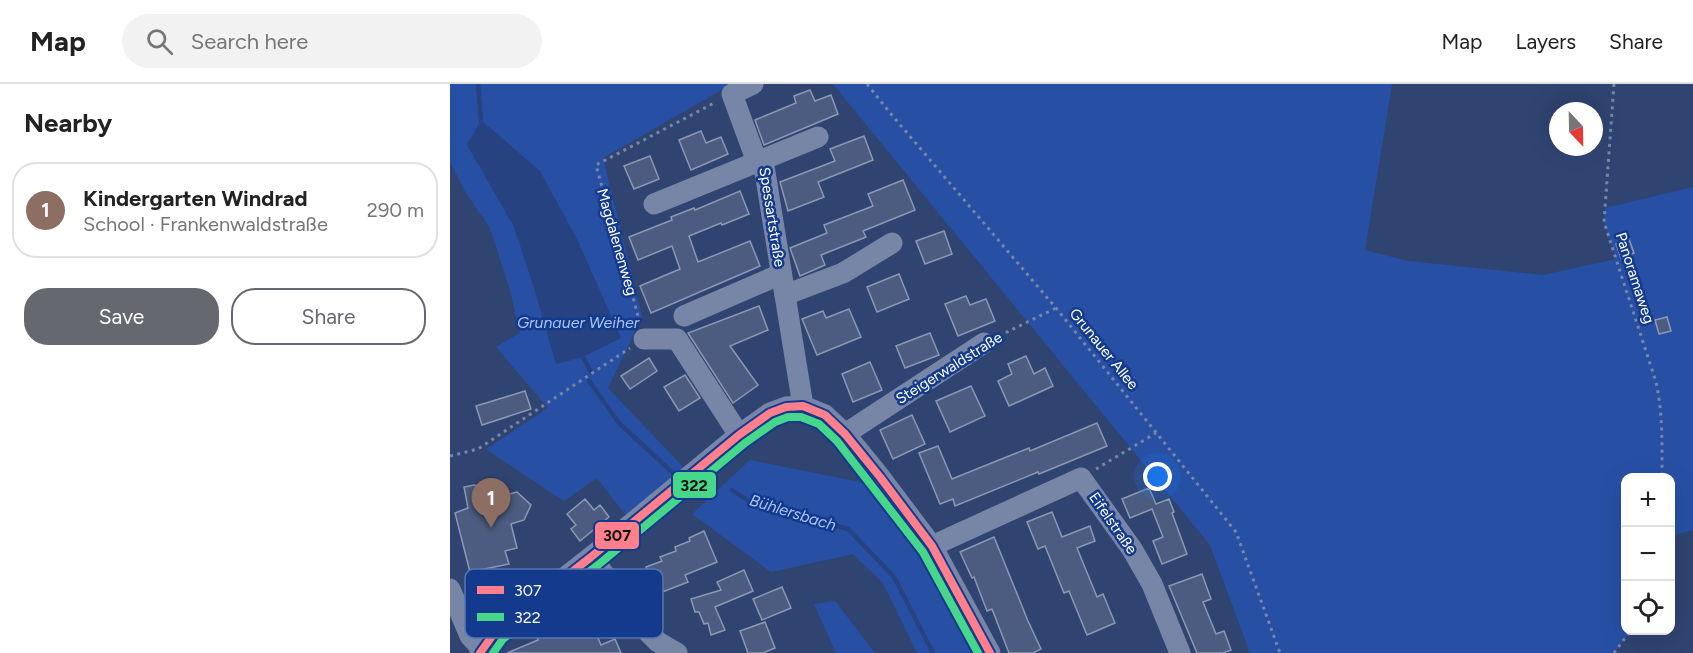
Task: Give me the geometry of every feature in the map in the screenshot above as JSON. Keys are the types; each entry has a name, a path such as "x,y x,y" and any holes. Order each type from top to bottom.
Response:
{"street":[{"path":"732,94 753,84"},
{"name":"Spessartstraße","path":"732,94 760,161 803,406"},
{"name":"Spessartstraße","path":"654,204 818,137"},
{"name":"Spessartstraße","path":"684,316 783,284 843,273 892,243"},
{"path":"644,339 677,339 739,435"},
{"name":"Steigerwaldstraße","path":"844,434 984,343"},
{"path":"576,569 739,435 770,413 786,407 803,406 825,415 844,434 932,546 990,653"},
{"name":"Eifelstraße","path":"932,546 1081,478 1132,549 1152,584 1180,653"},
{"path":"591,557 600,569"},
{"path":"450,589 465,624"},
{"path":"471,638 481,651 491,638"},
{"path":"654,638 677,653"}],"path":[{"name":"Grunauer Allee","path":"867,84 1056,308 1236,532 1280,653"},
{"name":"Panoramaweg","path":"1614,84 1604,222 1661,403 1662,473"},
{"name":"Magdalenenweg","path":"644,339 596,165 732,94"},
{"name":"Steigerwaldstraße","path":"984,343 1056,308"},
{"path":"450,456 478,449 644,339"},
{"path":"1081,478 1156,433"},
{"path":"1614,653 1627,635"}],"shaded area":[{"path":"450,84 726,84 725,88 603,158 642,317 608,388 686,470 628,518 597,478 564,501 486,449 548,408 496,347 520,333 510,290 490,228 466,193 450,162"},
{"path":"833,84 1392,84 1365,250 1408,261 1543,275 1616,259 1604,222 1605,208 1693,187 1693,530 1675,535 1675,473 1621,473 1621,635 1628,635 1614,653 1250,653 1210,545"},
{"path":"750,460 875,485 927,552 980,653 917,653 883,583 853,554 771,572 692,514"},
{"path":"835,601 875,653 836,653 814,604"}],"water":[{"name":"Grunauer Weiher","path":"481,120 540,171 578,241 621,338 583,357 556,364 514,227 467,145"}],"building":[{"path":"810,90 815,101 831,95 838,114 764,145 755,120 796,103 794,96"},
{"path":"701,131 706,143 721,137 728,154 691,170 679,140"},
{"path":"864,136 873,160 818,182 824,197 788,211 780,182 835,161 830,149"},
{"path":"650,156 659,179 634,189 624,166"},
{"path":"903,180 915,210 863,231 866,237 821,255 825,265 800,276 790,248 827,233 824,225 873,206 868,194"},
{"path":"740,191 749,214 689,236 698,262 750,241 760,266 651,313 640,286 680,269 672,246 638,260 629,237 672,220 671,217 694,208 695,210"},
{"path":"944,231 952,254 925,264 916,241"},
{"path":"1629,239 1634,253 1621,258 1616,244"},
{"path":"899,274 909,299 877,312 867,287"},
{"path":"966,296 970,305 986,299 995,321 958,336 945,304"},
{"path":"759,306 768,330 730,346 758,385 733,403 688,333"},
{"path":"849,309 861,337 817,355 802,319 823,311 826,318"},
{"path":"1667,317 1671,331 1659,334 1655,320"},
{"path":"930,333 939,355 905,368 896,346"},
{"path":"1026,356 1034,374 1045,368 1053,386 1009,406 998,381 1012,374 1008,364"},
{"path":"649,358 657,371 630,389 621,376"},
{"path":"870,362 882,390 853,402 842,374"},
{"path":"685,375 700,398 679,411 664,387"},
{"path":"971,386 985,416 950,432 936,401"},
{"path":"525,391 531,409 482,425 476,406"},
{"path":"912,415 925,444 893,459 880,430"},
{"path":"1097,423 1107,446 955,506 953,499 940,504 919,453 938,446 952,479 1029,448 1030,451"},
{"path":"474,485 492,490 494,498 517,492 531,505 524,520 511,524 517,548 505,551 509,564 485,569 469,569 455,513 468,508 464,487"},
{"path":"1149,488 1156,504 1169,499 1187,554 1162,564 1153,541 1163,537 1152,509 1130,518 1122,499"},
{"path":"585,499 594,510 600,505 609,517 580,541 571,529 576,525 567,514"},
{"path":"1052,512 1062,537 1090,526 1095,541 1077,548 1097,597 1103,594 1115,623 1087,635 1069,591 1064,593 1045,546 1038,549 1027,522"},
{"path":"704,531 717,562 685,575 688,582 663,592 663,569 647,569 646,567 662,561 660,557 676,551 675,547 690,541 689,538"},
{"path":"994,537 1041,649 1033,653 1009,653 992,609 987,611 974,577 972,578 960,552"},
{"path":"744,570 753,591 715,607 725,630 711,635 708,623 704,624 699,612 695,612 691,599 721,590 717,582"},
{"path":"1202,574 1211,599 1203,602 1216,634 1224,631 1231,650 1223,653 1197,653 1169,586"},
{"path":"782,587 791,608 762,620 753,599"},
{"path":"765,622 775,648 763,653 748,653 740,631"},
{"path":"537,638 598,638 601,645 615,639 621,653 507,653 538,640"}],"waterway":[{"name":"Bühlersbach","path":"478,84 481,120"},
{"name":"Bühlersbach","path":"583,357 591,372"},
{"name":"Bühlersbach","path":"589,381 619,423 673,473"},
{"name":"Bühlersbach","path":"732,490 750,502 848,529 894,577 933,653"}],"transit line":[{"name":"307","path":"576,569 739,435 770,413 786,407 803,406 825,415 845,434 880,477 932,546 990,653"},
{"name":"322","path":"593,569 745,443 775,422 788,417 801,417 819,424 837,441 923,552 978,653"},
{"name":"307","path":"480,653 491,638"},
{"name":"322","path":"493,653 504,638"}],"place":[{"name":"Kindergarten Windrad","path":"491,528"}]}
